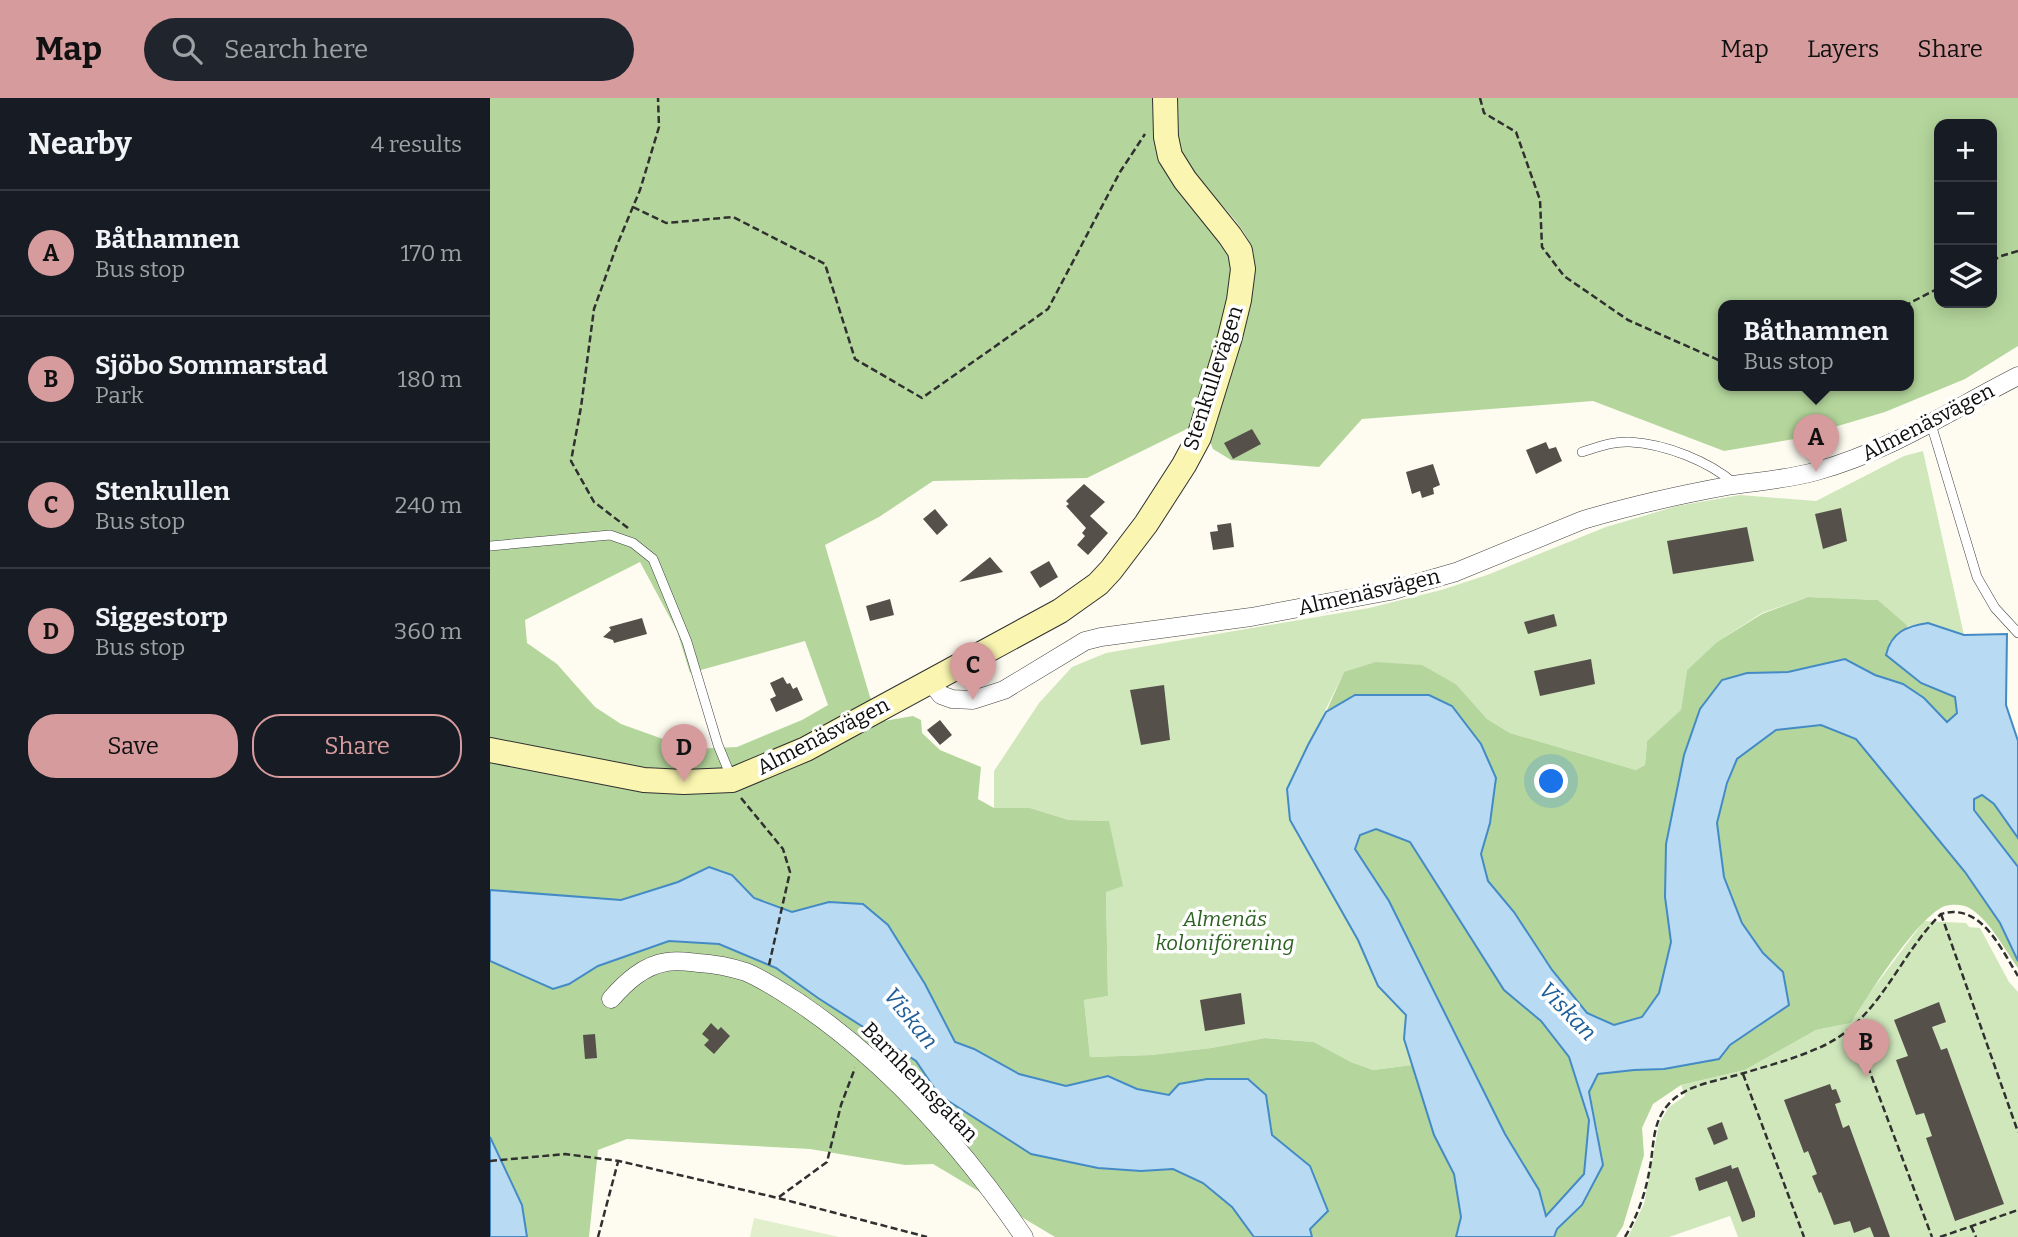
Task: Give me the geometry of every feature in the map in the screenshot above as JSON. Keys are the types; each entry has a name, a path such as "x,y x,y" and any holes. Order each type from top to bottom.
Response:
{"street":[{"name":"Stenkullevägen","path":"930,681 1059,611 1098,584 1146,524 1199,437 1230,337 1243,269 1240,251 1185,180 1170,156 1166,137 1165,102"},
{"name":"Almenäsvägen","path":"490,750 644,780 732,780 806,749 930,681 941,695 952,699 973,700 1004,690 1085,641 1251,617 1390,591 1456,572 1583,520 1638,504 1799,476 1836,466 1873,453 2018,376"},
{"name":"Barnhemsgatan","path":"611,999 626,983 648,968 667,962 722,965 748,973 779,990 825,1021 868,1056 924,1113 977,1174 1024,1237"}],"lane":[{"path":"1931,424 1977,577 1995,608 2018,633"},
{"path":"1582,452 1610,443 1630,442 1658,447 1698,459 1721,471 1736,485"},
{"path":"490,547 610,535 633,542 653,559"},
{"name":"Almenäsvägen","path":"653,559 687,642 718,745 732,780"}],"path":[{"path":"653,559 637,534 594,502 571,461 594,309 633,207 659,127 658,98"},
{"path":"1480,98 1484,113 1516,132 1540,200 1542,247 1564,276 1628,320 1718,360"},
{"path":"633,207 666,223 733,217 825,264 855,359 922,398 1048,309 1120,173 1165,102"},
{"path":"1997,259 2018,251"},
{"path":"1914,301 1934,291"},
{"path":"732,780 743,804 783,849 790,872 768,966"},
{"path":"1625,1237 1636,1219 1650,1166 1655,1128 1668,1104 1683,1093 1700,1086 1828,1044 1873,1007 1941,914 1962,912 1974,917 1994,938 2018,976"},
{"path":"1941,914 2018,1132"},
{"path":"1853,1026 1932,1237"},
{"path":"778,1198 827,1162 841,1105 856,1071 853,1044"},
{"path":"1743,1074 1804,1237"},
{"path":"490,1161 565,1154 618,1161 778,1198 927,1237"},
{"path":"598,1237 618,1161"},
{"path":"1940,1237 2018,1210"},
{"path":"1971,1226 1976,1237"}],"green space":[{"path":"490,98 1153,98 1155,140 1165,169 1172,182 1220,241 1229,257 1230,271 1224,314 1195,425 1087,478 933,481 879,517 825,545 870,697 884,721 913,716 921,720 922,733 940,750 981,767 978,799 994,808 1030,808 1069,820 1109,821 1123,886 1106,892 1108,996 1084,1000 1090,1057 1151,1055 1265,1038 1314,1042 1351,1062 1373,1070 1412,1065 1434,1135 1454,1174 1461,1217 1456,1237 1312,1237 1310,1229 1328,1211 1310,1166 1272,1135 1272,1126 1170,1095 1137,1089 1108,1076 1066,1086 1019,1074 974,1049 955,1042 925,984 888,925 829,902 792,912 754,898 732,875 709,867 678,882 621,900 490,890","holes":["640,562 677,631 690,673 805,641 828,705 802,720 737,747 691,749 621,724 595,707 557,664 527,643 525,620"]},
{"path":"1177,98 2018,98 2018,346 1965,379 1885,412 1794,439 1724,451 1593,401 1362,419 1319,467 1231,460 1213,449 1210,442 1241,342 1253,285 1254,262 1251,245 1244,232 1196,176 1179,145"},
{"name":"Almenäs koloniförening","path":"1923,451 1964,635 1928,623 1908,626 1878,600 1808,597 1762,613 1717,642 1687,670 1681,711 1647,741 1645,765 1636,770 1510,733 1487,719 1457,685 1344,672 1287,789 1290,820 1358,940 1378,986 1406,1015 1404,1039 1412,1065 1373,1070 1351,1062 1314,1042 1265,1038 1151,1055 1090,1057 1084,1000 1108,996 1106,891 1109,821 1069,820 1030,808 994,808 994,771 1039,703 1072,667 1106,653 1369,608 1441,590 1487,575 1606,527 1677,506 1740,495 1816,501 1904,456"},
{"path":"1808,597 1878,600 1908,626 1889,642 1921,683 1955,697 1958,713 1947,722 1924,698 1903,684 1875,675 1845,659 1788,672 1747,673 1722,680 1700,709 1684,754 1666,844 1665,897 1671,942 1659,993 1642,1017 1614,1025 1587,1013 1552,970 1514,912 1488,881 1481,854 1490,823 1429,695 1355,695 1326,712 1344,672 1376,662 1422,665 1457,685 1487,719 1510,733 1636,770 1645,765 1647,741 1681,710 1687,670 1717,642 1762,614"},
{"path":"1821,725 1856,739 1965,872 2000,923 2018,961 2018,968 1991,928 1978,914 1965,906 1945,906 1921,925 1908,941 1851,1023 1816,1030 1745,1070 1681,1085 1653,1104 1642,1128 1644,1155 1623,1226 1616,1237 1554,1237 1557,1229 1582,1205 1598,1133 1589,1091 1598,1074 1664,1069 1719,1059 1730,1045 1760,1026 1783,972 1763,953 1742,923 1724,877 1717,823 1737,759 1776,730"},
{"path":"1982,795 1994,804 2018,838 2018,867 1974,810 1974,798"},
{"path":"1376,829 1410,841 1504,989 1541,1021 1569,1057 1589,1120 1584,1174 1545,1216 1539,1190 1505,1134 1389,901 1355,849 1360,835"},
{"path":"1924,921 1966,923 1969,927 1980,928 2009,982 2018,992 2018,1237 1738,1237 1730,1216 1669,1237 1628,1237 1644,1204 1659,1124 1669,1107 1685,1096 1681,1085 1745,1070 1816,1030 1851,1023 1866,998"},
{"path":"669,941 719,944 776,968 916,1061 939,1095 1031,1154 1098,1168 1141,1171 1172,1169 1203,1183 1232,1207 1254,1237 1055,1237 933,1164 905,1165 810,1149 627,1139 598,1150 589,1237 527,1237 522,1205 490,1137 490,961 553,989 569,984 598,966"},
{"path":"754,1218 839,1237 750,1237"}],"water":[{"name":"Viskan","path":"1928,623 1964,635 2007,634 2006,705 2018,741 2018,838 1994,804 1982,795 1974,799 1974,810 2018,867 2018,961 2000,923 1965,872 1856,739 1821,725 1776,730 1737,759 1727,783 1717,823 1724,877 1742,923 1763,953 1783,972 1789,1005 1730,1045 1719,1059 1664,1069 1598,1074 1589,1092 1603,1165 1582,1205 1557,1229 1554,1237 1456,1237 1461,1217 1454,1174 1434,1135 1404,1039 1406,1015 1378,986 1358,940 1290,820 1287,789 1326,712 1355,695 1429,695 1452,706 1481,744 1496,778 1490,823 1481,854 1488,881 1514,912 1552,970 1587,1013 1614,1025 1642,1017 1659,993 1671,942 1665,897 1666,844 1684,755 1700,709 1722,680 1747,673 1788,672 1845,659 1875,675 1903,684 1924,698 1947,722 1957,713 1955,697 1921,683 1886,655 1896,636 1907,628","holes":["1376,829 1410,842 1504,990 1541,1021 1569,1057 1589,1120 1584,1174 1546,1216 1539,1190 1505,1134 1389,901 1355,849 1360,835"]},
{"name":"Viskan","path":"709,867 732,875 754,898 792,912 829,902 863,904 888,925 925,984 955,1042 974,1049 1019,1074 1066,1086 1108,1076 1137,1089 1169,1095 1179,1084 1207,1079 1248,1079 1266,1095 1272,1135 1310,1166 1328,1211 1310,1229 1312,1237 1254,1237 1232,1207 1203,1183 1173,1169 1141,1171 1098,1168 1031,1154 939,1095 916,1061 776,968 719,944 669,941 598,966 569,984 553,989 490,961 490,890 621,900 678,882"},
{"path":"490,1137 522,1205 527,1237 490,1237"}],"building":[{"path":"1252,429 1261,444 1233,459 1224,443"},
{"path":"1546,442 1549,449 1556,447 1562,461 1536,474 1526,450"},
{"path":"1433,464 1440,485 1433,488 1434,494 1422,498 1420,491 1412,494 1406,472"},
{"path":"1084,484 1105,502 1090,516 1108,533 1088,555 1077,545 1085,536 1082,533 1086,528 1066,506 1069,504 1066,501"},
{"path":"1841,508 1847,541 1823,549 1815,514"},
{"path":"935,509 948,525 937,535 923,519"},
{"path":"1231,523 1234,547 1213,550 1210,532 1218,531 1217,525"},
{"path":"1747,527 1754,561 1673,574 1667,541"},
{"path":"990,557 1003,572 959,582"},
{"path":"1049,561 1058,577 1040,588 1030,572"},
{"path":"890,599 894,615 870,621 866,606"},
{"path":"1554,614 1557,626 1528,634 1524,622"},
{"path":"642,618 647,634 614,643 613,640 603,637 611,630 609,627"},
{"path":"1591,659 1595,684 1540,696 1534,671"},
{"path":"783,677 793,689 797,687 803,700 776,712 770,699 776,696 770,683"},
{"path":"1164,685 1170,740 1141,745 1130,690"},
{"path":"940,720 952,735 940,745 927,730"},
{"path":"1241,993 1245,1024 1205,1031 1200,1000"},
{"path":"1939,1002 1946,1022 1932,1027 1941,1050 1947,1048 2004,1204 1955,1221 1926,1138 1932,1136 1924,1113 1916,1115 1896,1060 1908,1056 1894,1020"},
{"path":"711,1023 718,1030 721,1027 730,1036 714,1054 704,1045 709,1040 702,1034"},
{"path":"595,1034 597,1058 585,1059 583,1035"},
{"path":"1830,1084 1832,1090 1836,1089 1841,1102 1835,1104 1843,1128 1849,1125 1890,1237 1874,1237 1870,1227 1854,1233 1850,1221 1834,1225 1812,1176 1817,1174 1808,1151 1804,1153 1784,1100"},
{"path":"1722,1122 1728,1139 1714,1145 1707,1128"},
{"path":"1731,1165 1732,1169 1738,1167 1755,1212 1755,1217 1742,1222 1727,1181 1699,1191 1695,1178"}],"place":[{"name":"Båthamnen","path":"1816,472"},
{"name":"Stenkullen","path":"973,700"},
{"name":"Siggestorp","path":"684,782"},
{"name":"Sjöbo Sommarstad","path":"1866,1077"}]}
